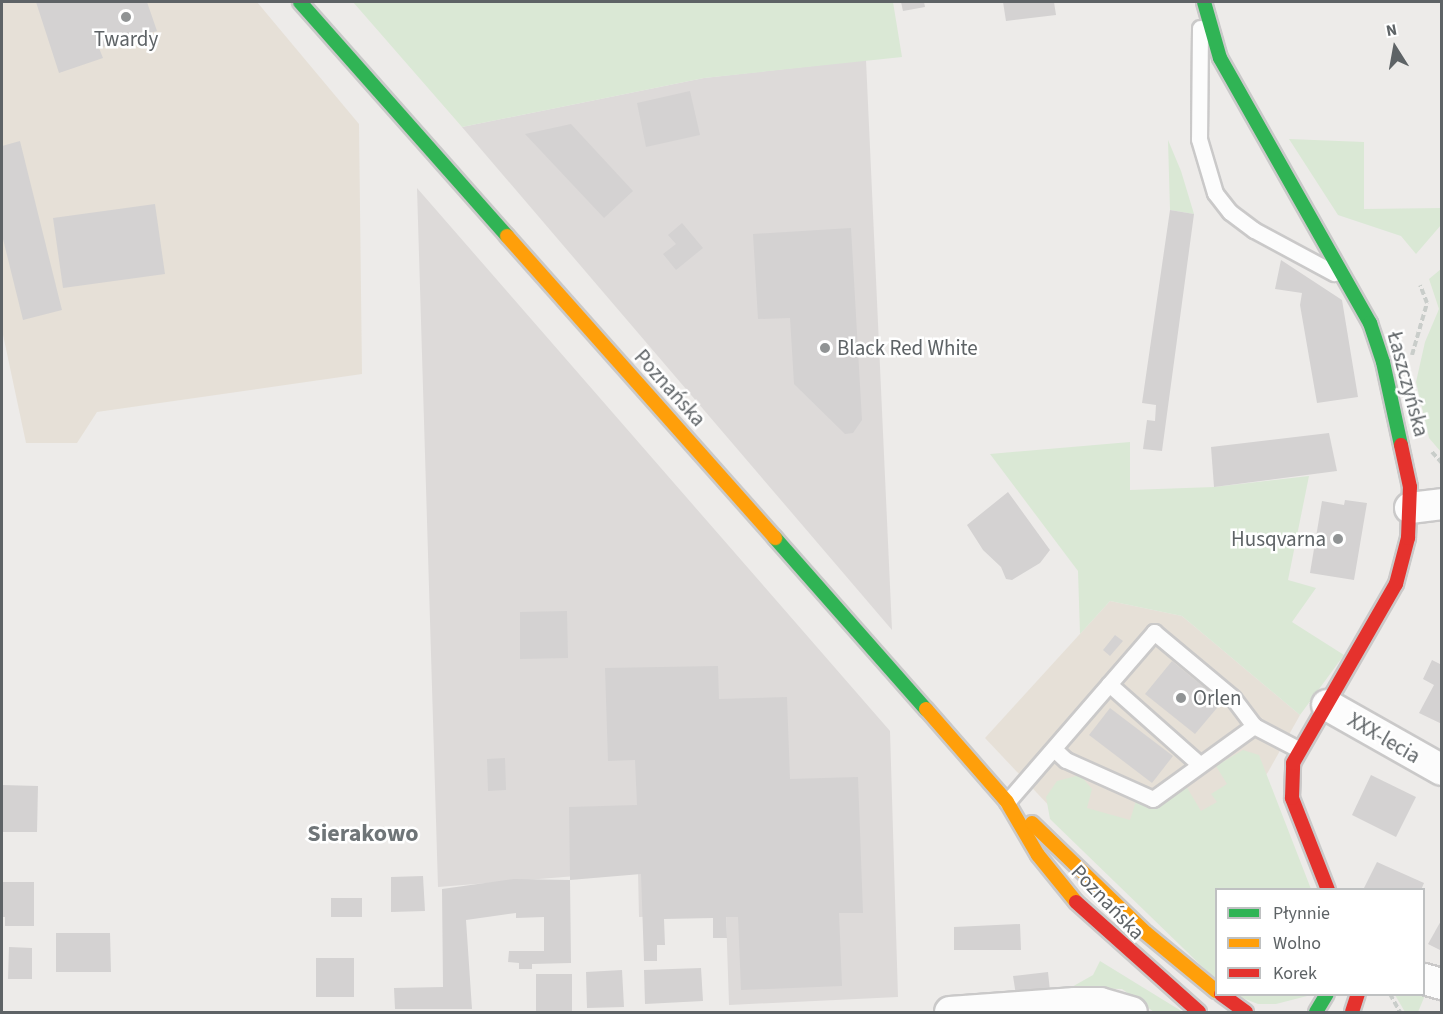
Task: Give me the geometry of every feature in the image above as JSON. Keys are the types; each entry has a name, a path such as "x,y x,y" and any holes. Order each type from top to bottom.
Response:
{"main road":[{"name":"Poznańska","path":"300,2 834,601 1006,802 1038,855 1074,902 1126,952 1199,1012"},
{"name":"Łaszczyńska","path":"1203,2 1220,58 1370,323 1383,362 1405,456 1410,508 1396,584 1327,705 1298,749 1290,780 1293,798 1327,888"},
{"name":"Poznańska","path":"1006,802 1052,839 1146,933 1215,990"},
{"path":"1224,996 1246,1012"},
{"path":"1316,1012 1326,996"},
{"path":"1352,1012 1357,996"}],"street":[{"path":"1410,508 1442,504"},
{"name":"XXX-lecia","path":"1327,705 1442,770"},
{"path":"1425,978 1442,984"},
{"path":"950,1012 1075,1008 1101,1003 1132,1012"}],"lane":[{"path":"1203,2 1197,98 1199,139 1205,169 1215,193 1230,212 1254,230 1348,281"},
{"path":"1006,802 1154,632 1233,698 1254,726 1298,749"},
{"path":"1108,684 1199,764"},
{"path":"1054,749 1066,760 1153,799 1254,726"}],"path":[{"path":"1409,363 1427,303 1420,285"},
{"path":"1429,448 1442,463"},
{"path":"1391,996 1400,1012"}],"shaded area":[{"path":"2,2 257,2 359,124 362,374 97,412 77,443 26,443 2,330"},
{"path":"866,60 892,630 462,127 704,78"},
{"path":"417,188 890,731 898,997 729,1005 726,914 639,917 638,871 438,887"},
{"path":"1110,601 1182,616 1300,715 1268,772 1229,827 1087,846 985,738"}],"green space":[{"path":"353,2 893,2 902,57 704,78 462,127"},
{"path":"1289,139 1364,142 1364,209 1441,208 1441,225 1416,254 1401,236 1338,215"},
{"path":"1168,140 1181,171 1194,214 1170,210"},
{"path":"1441,269 1441,452 1429,438 1416,382 1425,342 1439,309 1429,279"},
{"path":"1130,442 1130,490 1214,487 1309,476 1288,580 1316,588 1292,622 1344,655 1300,715 1182,616 1110,601 1080,634 1078,571 990,454"},
{"path":"1243,750 1259,755 1311,888 1215,888 1215,979 1050,819 1046,797 1057,781 1080,775 1092,789 1087,808 1130,820 1136,801 1154,805 1186,786 1201,811 1217,802 1211,794 1227,784 1216,766"},
{"path":"1100,961 1183,1012 1154,1012 1122,989 1070,988 1093,975"},
{"path":"1238,996 1307,996 1276,1004 1258,1004"},
{"path":"1396,996 1425,996 1418,1012 1405,1012"}],"building":[{"path":"36,2 147,2 157,31 99,48 103,58 59,73"},
{"path":"901,2 924,2 925,7 903,11"},
{"path":"1003,2 1054,2 1056,15 1006,21"},
{"path":"690,91 700,135 646,147 637,103"},
{"path":"571,124 633,191 604,218 525,134"},
{"path":"20,141 62,310 23,320 2,235 2,146"},
{"path":"155,204 165,274 63,288 53,218"},
{"path":"1170,210 1194,214 1162,451 1143,449 1147,420 1155,421 1156,405 1142,403"},
{"path":"682,223 703,248 676,270 663,254 676,244 668,235"},
{"path":"851,228 862,420 853,433 845,434 794,384 790,318 758,319 753,234"},
{"path":"1281,260 1342,300 1358,397 1317,403 1300,305 1302,293 1275,289"},
{"path":"1329,433 1337,471 1214,487 1211,447"},
{"path":"1008,492 1050,550 1040,563 1012,580 1006,579 1001,567 983,550 967,525"},
{"name":"Husqvarna","path":"1345,500 1367,503 1354,580 1310,573 1322,501 1344,505"},
{"path":"567,611 568,658 520,659 520,612"},
{"path":"1115,635 1123,641 1110,656 1103,650"},
{"path":"1432,660 1442,665 1442,724 1419,713 1434,685 1423,679"},
{"path":"1172,661 1222,702 1195,734 1145,694"},
{"path":"718,666 719,699 787,697 790,779 858,777 863,913 839,913 842,986 741,990 738,917 726,917 727,938 713,938 713,918 664,919 665,945 657,945 657,961 644,961 641,874 570,880 569,807 637,805 635,760 608,761 605,668"},
{"path":"1110,708 1173,756 1152,783 1089,735"},
{"path":"505,758 506,790 488,791 487,759"},
{"path":"1371,775 1416,797 1396,837 1352,815"},
{"path":"2,785 38,786 37,832 2,832"},
{"path":"1377,862 1424,883 1422,888 1364,888"},
{"path":"423,876 425,911 391,912 391,877"},
{"path":"514,879 570,880 571,963 532,964 532,969 519,969 519,963 508,962 509,951 544,951 544,917 516,918 516,913 466,920 472,1009 395,1009 394,988 443,987 442,889"},
{"path":"2,882 34,882 34,926 5,926 5,917 2,917"},
{"path":"331,898 362,898 362,917 331,917"},
{"path":"1442,919 1442,951 1428,944"},
{"path":"1020,924 1021,950 954,950 954,927"},
{"path":"56,933 110,933 111,972 56,972"},
{"path":"9,947 32,948 32,979 8,979"},
{"path":"316,958 354,958 354,997 316,997"},
{"path":"701,968 703,1001 645,1004 644,970"},
{"path":"622,970 624,1007 587,1008 586,972"},
{"path":"1048,972 1050,991 1016,995 1013,976"},
{"path":"536,974 572,974 572,1011 536,1011"}],"traffic: fast":[{"path":"300,2 507,236"},
{"path":"1204,2 1220,58 1370,323 1383,362 1401,445"},
{"path":"775,538 926,709"},
{"path":"1316,1012 1326,996"}],"traffic: slow":[{"path":"507,236 775,538"},
{"path":"926,709 1007,802 1038,855 1076,902"},
{"path":"1032,823 1146,933 1215,990"}],"traffic: jam":[{"path":"1327,888 1292,798 1293,763 1396,584 1408,538 1410,487 1401,445"},
{"path":"1076,902 1199,1012"},
{"path":"1224,996 1246,1012"},
{"path":"1352,1012 1357,996"}],"place":[{"name":"Twardy","path":"126,17"},
{"name":"Black Red White","path":"825,348"},
{"name":"Husqvarna","path":"1338,539"},
{"name":"Orlen","path":"1181,698"}],"district":[{"name":"Sierakowo","path":"363,834"}]}
